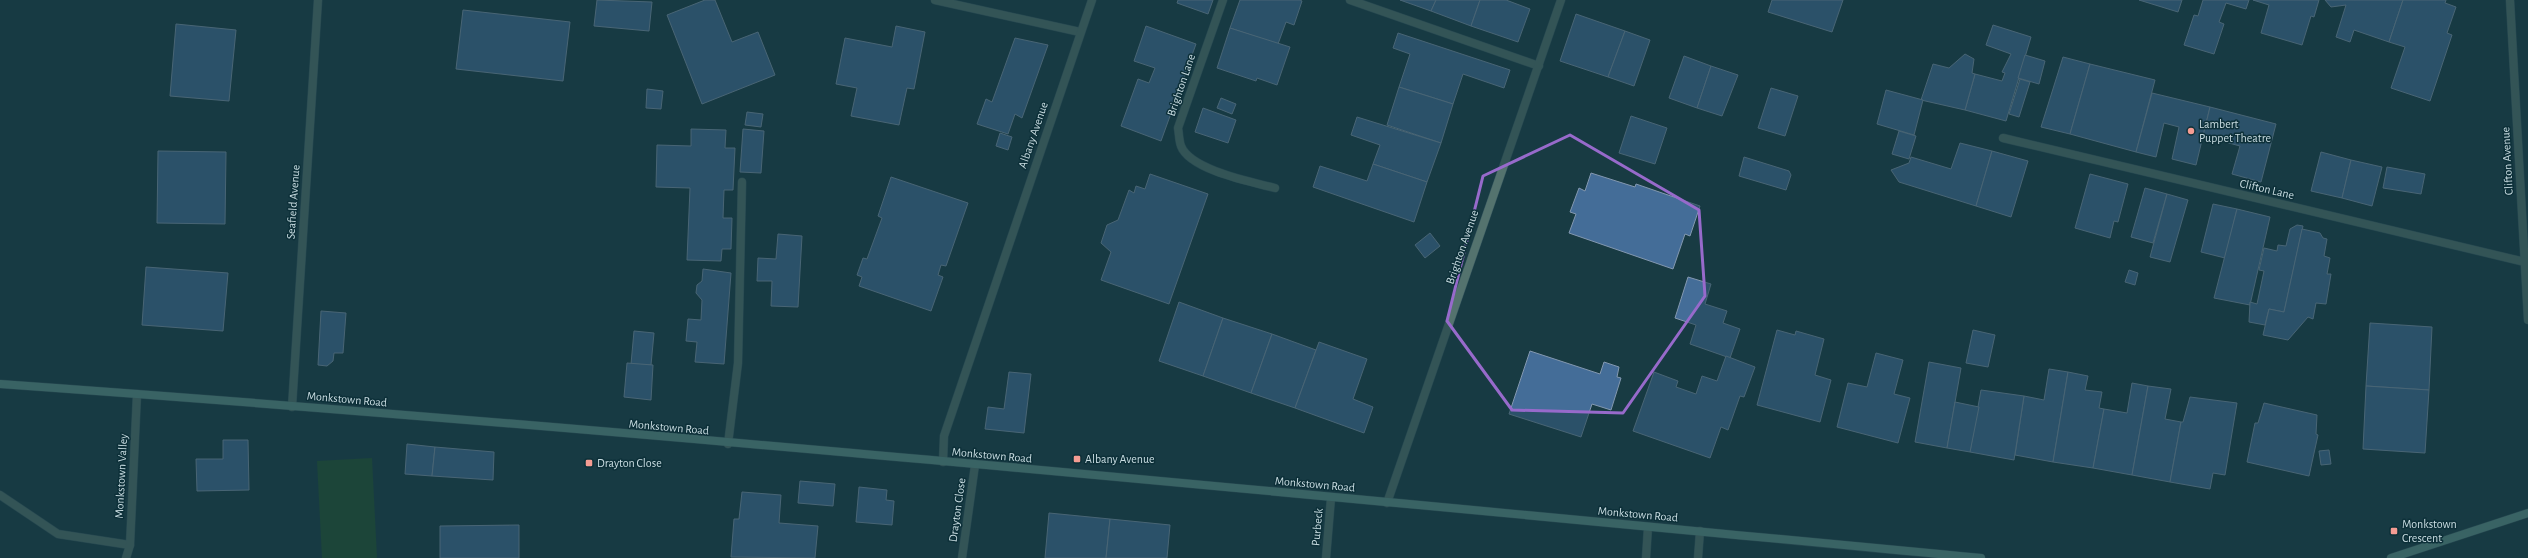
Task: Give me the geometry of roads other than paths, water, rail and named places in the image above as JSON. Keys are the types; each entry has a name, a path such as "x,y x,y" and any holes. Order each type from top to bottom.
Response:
{"main road":[{"name":"Monkstown Road","path":"0,384 292,406 943,462 1982,558"},
{"path":"2391,558 2528,513"}],"street":[{"name":"Seafield Avenue","path":"292,406 318,0"},
{"path":"935,0 1080,32"},
{"name":"Albany Avenue","path":"943,462 944,436 1092,0"},
{"name":"Brighton Lane","path":"1223,0 1178,128 1181,147 1193,160 1222,173 1275,188"},
{"path":"1350,0 1539,66"},
{"name":"Brighton Avenue","path":"1387,503 1561,0"},
{"name":"Clifton Avenue","path":"2510,0 2528,320"},
{"name":"Clifton Lane","path":"2002,138 2525,262"},
{"path":"728,444 738,363 742,182"},
{"name":"Monkstown Valley","path":"126,558 130,545 137,394"},
{"name":"Drayton Close","path":"962,558 975,465"},
{"path":"0,495 58,534 130,545"},
{"name":"Purbeck","path":"1326,558 1331,498"},
{"path":"1646,558 1648,527"},
{"path":"1698,558 1700,531"}],"place":[{"name":"Lambert Puppet Theatre","path":"2191,131"},
{"name":"Albany Avenue","path":"1077,459"},
{"name":"Drayton Close","path":"589,463"},
{"name":"Monkstown Crescent","path":"2394,531"}]}
